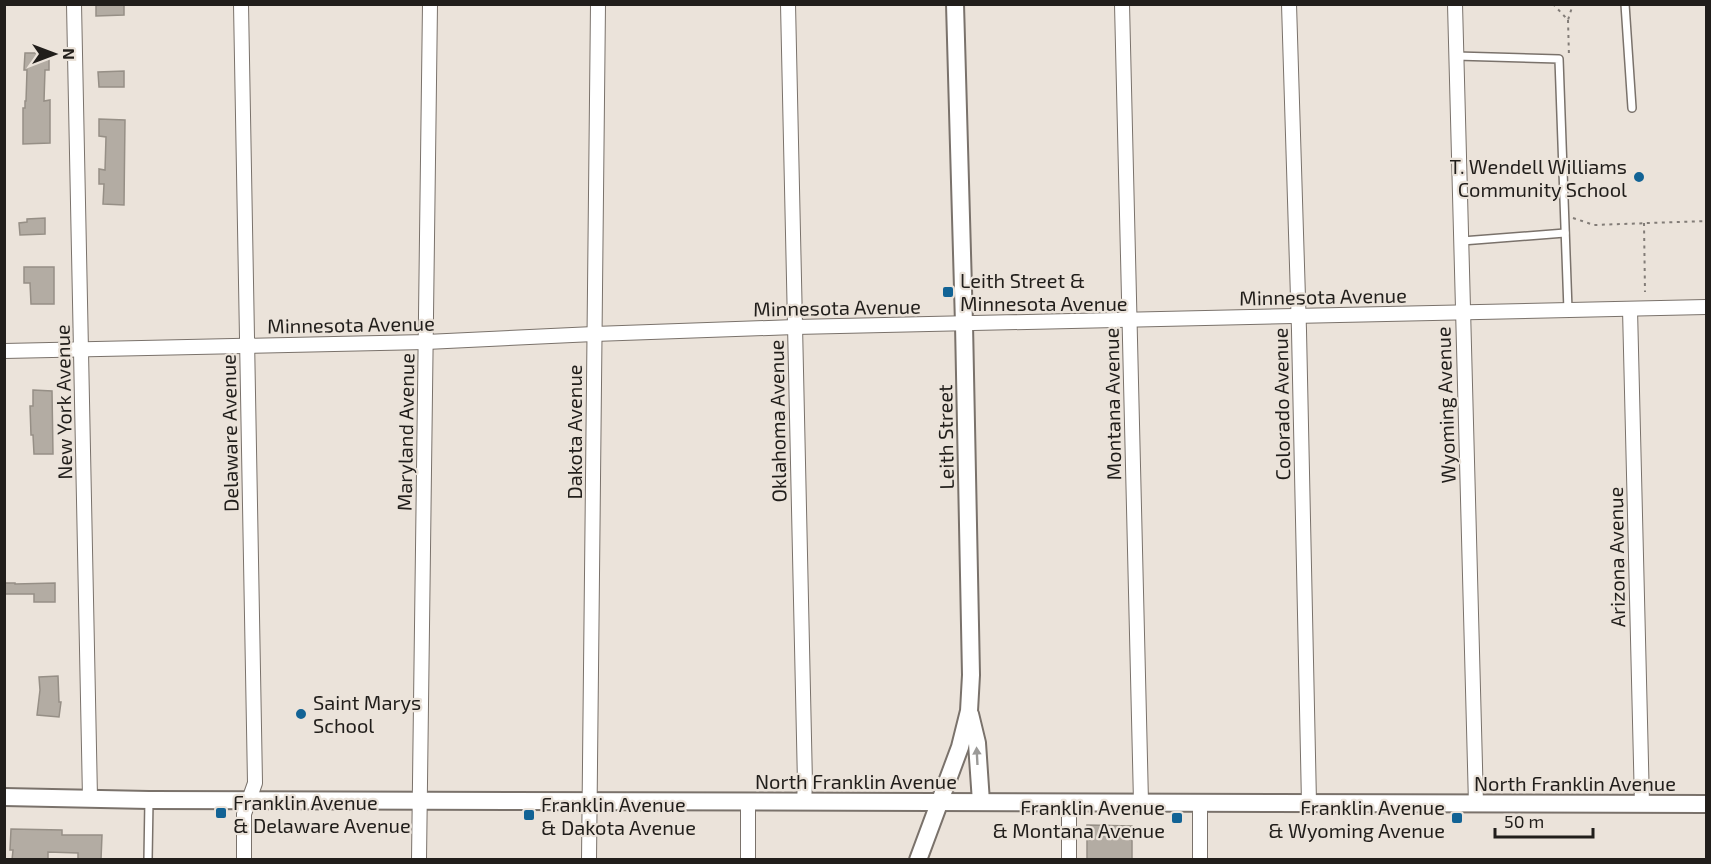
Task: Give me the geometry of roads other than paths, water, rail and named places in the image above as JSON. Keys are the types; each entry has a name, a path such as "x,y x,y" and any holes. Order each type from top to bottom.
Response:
{"street":[{"name":"New York Avenue","path":"74,4 90,798"},
{"name":"Delaware Avenue","path":"241,4 255,783 244,814 244,860"},
{"name":"Maryland Avenue","path":"419,860 430,4"},
{"name":"Dakota Avenue","path":"589,860 598,4"},
{"name":"Oklahoma Avenue","path":"788,4 804,801"},
{"name":"Leith Street","path":"918,860 960,747 969,711 971,675 955,4"},
{"name":"Montana Avenue","path":"1122,4 1142,802"},
{"name":"Colorado Avenue","path":"1289,4 1299,316 1309,803"},
{"name":"Wyoming Avenue","path":"1455,4 1476,804"},
{"name":"Minnesota Avenue","path":"4,351 426,342 795,327 1707,307"},
{"name":"Arizona Avenue","path":"1630,309 1642,804"},
{"path":"969,711 976,742 981,802"},
{"name":"North Franklin Avenue","path":"4,797 149,800 1707,804"},
{"path":"748,801 748,860"},
{"path":"1069,802 1069,860"},
{"path":"1200,802 1200,860"}],"lane":[{"path":"1625,4 1632,108"},
{"path":"1456,56 1559,58 1568,309"},
{"path":"1461,241 1565,233"},
{"path":"148,860 149,800"}],"place":[{"name":"T. Wendell Williams Community School","path":"1639,177"},
{"name":"Leith Street & Minnesota Avenue","path":"948,292"},
{"name":"Saint Marys School","path":"301,714"},
{"name":"Franklin Avenue & Delaware Avenue","path":"221,813"},
{"name":"Franklin Avenue & Dakota Avenue","path":"529,815"},
{"name":"Franklin Avenue & Montana Avenue","path":"1177,818"},
{"name":"Franklin Avenue & Wyoming Avenue","path":"1457,818"}]}
